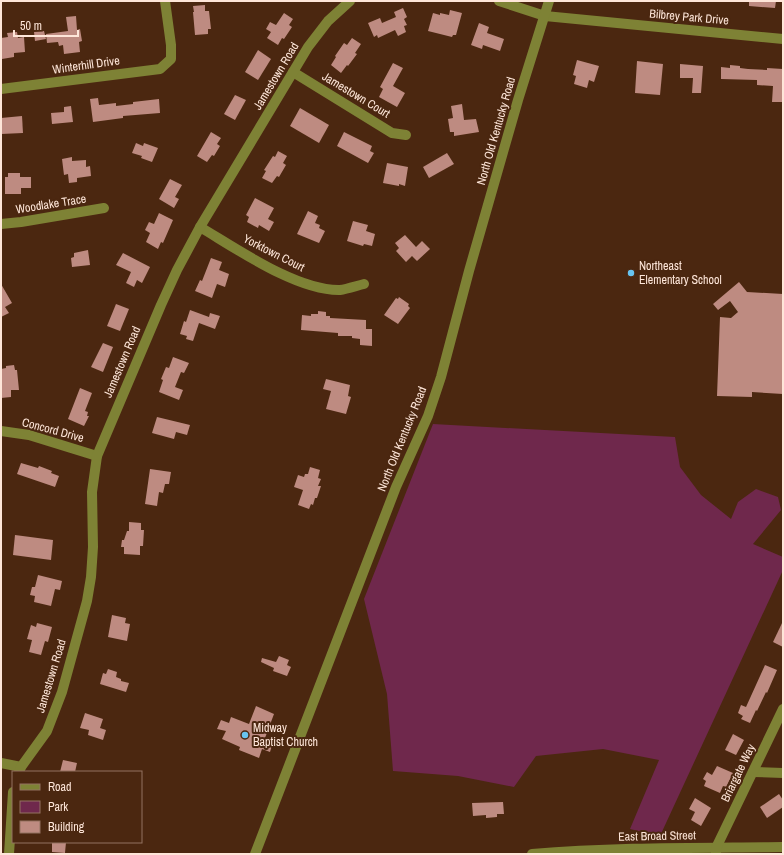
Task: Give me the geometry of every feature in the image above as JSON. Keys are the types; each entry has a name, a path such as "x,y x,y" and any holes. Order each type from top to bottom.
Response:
{"street":[{"name":"Winterhill Drive","path":"1,89 160,69 171,59 171,45 165,1"},
{"name":"Jamestown Road","path":"20,770 47,731 62,692 87,601 91,577 93,547 92,492 97,456 160,305 200,227 308,47 328,21 350,1"},
{"path":"499,1 544,16"},
{"name":"North Old Kentucky Road","path":"255,854 396,487 428,416 441,377 469,271 518,100 549,1"},
{"name":"Bilbrey Park Drive","path":"544,16 783,39"},
{"name":"Jamestown Court","path":"293,72 392,133 406,135"},
{"name":"Woodlake Trace","path":"1,224 104,208"},
{"name":"Yorktown Court","path":"200,227 270,268 318,287 341,290 364,284"},
{"name":"Concord Drive","path":"1,431 29,434 97,456"},
{"name":"Briargate Way","path":"716,851 783,709"},
{"path":"1,763 20,770"},
{"path":"753,772 783,773"},
{"path":"9,854 12,808"},
{"name":"East Broad Street","path":"532,854 575,851 716,851 783,847"}],"green space":[{"path":"433,424 675,437 680,467 701,495 731,519 738,502 756,489 778,497 781,510 753,544 783,557 783,570 660,836 630,829 659,760 603,749 536,756 514,787 458,776 393,771 387,694 364,599"}],"building":[{"path":"749,1 776,1 775,8 749,6"},
{"path":"205,5 205,11 209,11 211,29 208,29 208,34 195,35 193,6"},
{"path":"403,8 407,17 404,19 407,25 404,26 406,32 398,36 395,30 378,38 377,35 374,37 368,23 380,18 382,23 396,17 394,12"},
{"path":"450,10 462,13 456,35 453,35 452,37 428,31 433,13 449,15"},
{"path":"284,13 293,19 289,25 292,27 278,45 267,38 271,32 266,29 270,22 276,25"},
{"path":"76,16 77,30 80,29 82,41 79,42 80,52 64,54 63,45 59,46 58,42 47,43 46,34 68,31 66,17"},
{"path":"479,23 489,27 487,33 504,39 500,51 483,45 482,49 471,45"},
{"path":"44,31 46,39 35,41 34,32"},
{"path":"17,32 18,38 24,37 25,52 14,53 14,57 2,59 1,38 8,37 7,33"},
{"path":"352,38 361,44 355,53 357,54 341,73 331,65 344,43 347,45"},
{"path":"258,50 271,59 258,80 245,72"},
{"path":"577,60 599,66 594,82 589,80 587,88 574,84 576,76 573,75"},
{"path":"637,61 663,64 660,95 635,93"},
{"path":"393,63 403,68 393,86 405,93 397,107 379,97 383,89 380,87"},
{"path":"680,64 703,66 701,93 692,93 693,78 680,78"},
{"path":"730,65 748,69 783,69 783,102 772,102 773,86 757,85 757,80 721,79 721,67 730,68"},
{"path":"235,95 246,100 235,120 224,114"},
{"path":"98,98 99,105 116,103 116,106 133,104 133,102 159,99 160,113 123,116 123,118 93,122 90,99"},
{"path":"462,104 464,120 476,119 479,132 454,136 454,132 450,132 448,119 453,118 451,106"},
{"path":"71,106 73,122 52,124 51,113 64,112 64,107"},
{"path":"300,108 329,125 319,143 290,126"},
{"path":"22,116 23,133 1,134 1,118"},
{"path":"211,132 221,138 217,144 220,146 214,156 212,155 207,162 197,156"},
{"path":"344,132 372,146 370,151 374,153 368,163 337,146"},
{"path":"136,143 143,146 144,143 158,148 152,162 141,158 142,156 132,153"},
{"path":"278,151 287,156 283,163 286,165 279,177 277,176 272,183 262,178 266,171 264,170"},
{"path":"447,153 454,164 429,178 423,167"},
{"path":"72,157 72,161 86,160 86,167 90,166 91,176 77,178 77,182 69,183 68,174 64,175 62,159"},
{"path":"387,163 408,167 405,186 383,183"},
{"path":"8,173 20,173 20,177 31,177 31,188 21,188 21,194 5,194 5,177 8,177"},
{"path":"170,179 182,185 175,197 179,199 174,208 159,199"},
{"path":"255,198 274,208 268,219 274,222 269,231 259,225 258,228 247,222 249,217 246,215"},
{"path":"308,211 318,216 315,223 320,225 319,228 325,231 319,243 297,234"},
{"path":"159,213 173,220 163,243 161,242 158,249 146,242 150,233 145,230 149,222 154,224"},
{"path":"353,221 368,225 366,231 375,234 372,246 364,244 363,246 347,241"},
{"path":"405,235 416,247 422,241 430,249 417,261 412,256 406,262 396,251 399,248 395,243"},
{"path":"88,250 90,265 72,267 71,258 74,257 74,253"},
{"path":"123,253 150,267 142,283 137,280 134,287 126,283 131,272 116,265"},
{"path":"211,258 222,262 219,270 229,274 225,287 217,284 212,298 195,291 200,280 202,281"},
{"name":"Northeast Elementary School","path":"739,282 747,292 783,294 783,394 752,392 752,397 717,396 720,317 731,318 738,312 730,301 718,310 713,304"},
{"path":"1,284 12,303 5,307 9,313 1,317"},
{"path":"399,297 409,304 408,306 410,308 398,324 384,315 396,298 398,299"},
{"path":"116,304 129,309 120,331 107,326"},
{"path":"190,310 209,317 210,313 220,316 215,329 199,323 193,341 186,339 187,336 180,334 184,321 186,322"},
{"path":"318,311 326,312 326,316 330,316 330,318 366,320 366,329 372,329 372,346 360,345 360,339 352,338 352,336 338,336 338,333 301,330 302,315 311,316 311,314 318,314"},
{"path":"103,343 113,347 103,372 91,367"},
{"path":"173,357 189,363 184,373 181,372 175,387 183,390 179,400 159,392 163,380 161,379 166,367 169,368"},
{"path":"14,365 15,370 17,370 19,390 11,390 11,397 1,398 1,369 6,368 6,366"},
{"path":"326,379 350,385 348,396 351,397 346,414 326,409 331,391 323,389"},
{"path":"80,388 92,393 85,411 88,412 87,416 89,416 84,426 68,419"},
{"path":"157,417 190,425 187,435 176,432 174,439 152,433"},
{"path":"21,463 38,468 39,466 52,471 51,473 59,476 55,487 17,474"},
{"path":"310,467 320,470 318,478 321,479 318,486 321,486 317,498 315,498 313,505 311,504 309,509 298,505 303,490 294,487 298,475 304,477 305,474 308,474"},
{"path":"150,469 171,472 169,484 165,484 163,493 159,492 157,506 145,504"},
{"path":"129,522 141,523 141,530 144,530 143,546 140,546 140,555 124,554 124,547 121,547 122,540 124,540 127,531 129,531"},
{"path":"15,535 53,540 51,560 13,555"},
{"path":"38,575 62,581 60,590 55,589 51,606 34,602 35,596 30,595 32,587 35,587"},
{"path":"112,615 126,618 125,623 130,624 127,641 108,637"},
{"path":"783,621 783,647 773,642"},
{"path":"37,623 52,627 48,642 45,641 41,655 29,652 32,640 27,639 31,625 36,627"},
{"path":"279,656 289,660 287,665 291,667 287,676 273,671 274,668 261,662 262,658 276,662"},
{"path":"765,665 777,670 767,693 766,692 750,723 741,719 743,716 738,713 741,705 746,707"},
{"path":"108,669 117,672 116,677 121,679 121,681 129,683 126,692 100,684 103,673 106,674"},
{"name":"Midway Baptist Church","path":"256,706 274,714 265,738 273,742 270,752 262,749 259,758 239,750 240,747 222,739 226,731 217,729 221,720 229,723 231,717 249,724"},
{"path":"85,713 103,719 100,728 106,730 103,740 88,735 89,730 80,728"},
{"path":"733,734 744,740 736,755 725,750"},
{"path":"63,760 77,763 75,771 60,771"},
{"path":"717,766 733,773 726,787 723,786 720,793 704,786 706,781 703,779 707,772 712,775"},
{"path":"779,794 783,800 783,807 767,818 760,807"},
{"path":"695,798 711,808 701,826 691,820 695,812 689,809"},
{"path":"503,802 504,814 497,814 497,817 486,818 486,815 473,816 472,803"},
{"path":"52,843 66,843 65,853 52,852"}],"place":[{"name":"Northeast Elementary School","path":"631,273"},
{"name":"Midway Baptist Church","path":"245,735"}]}
